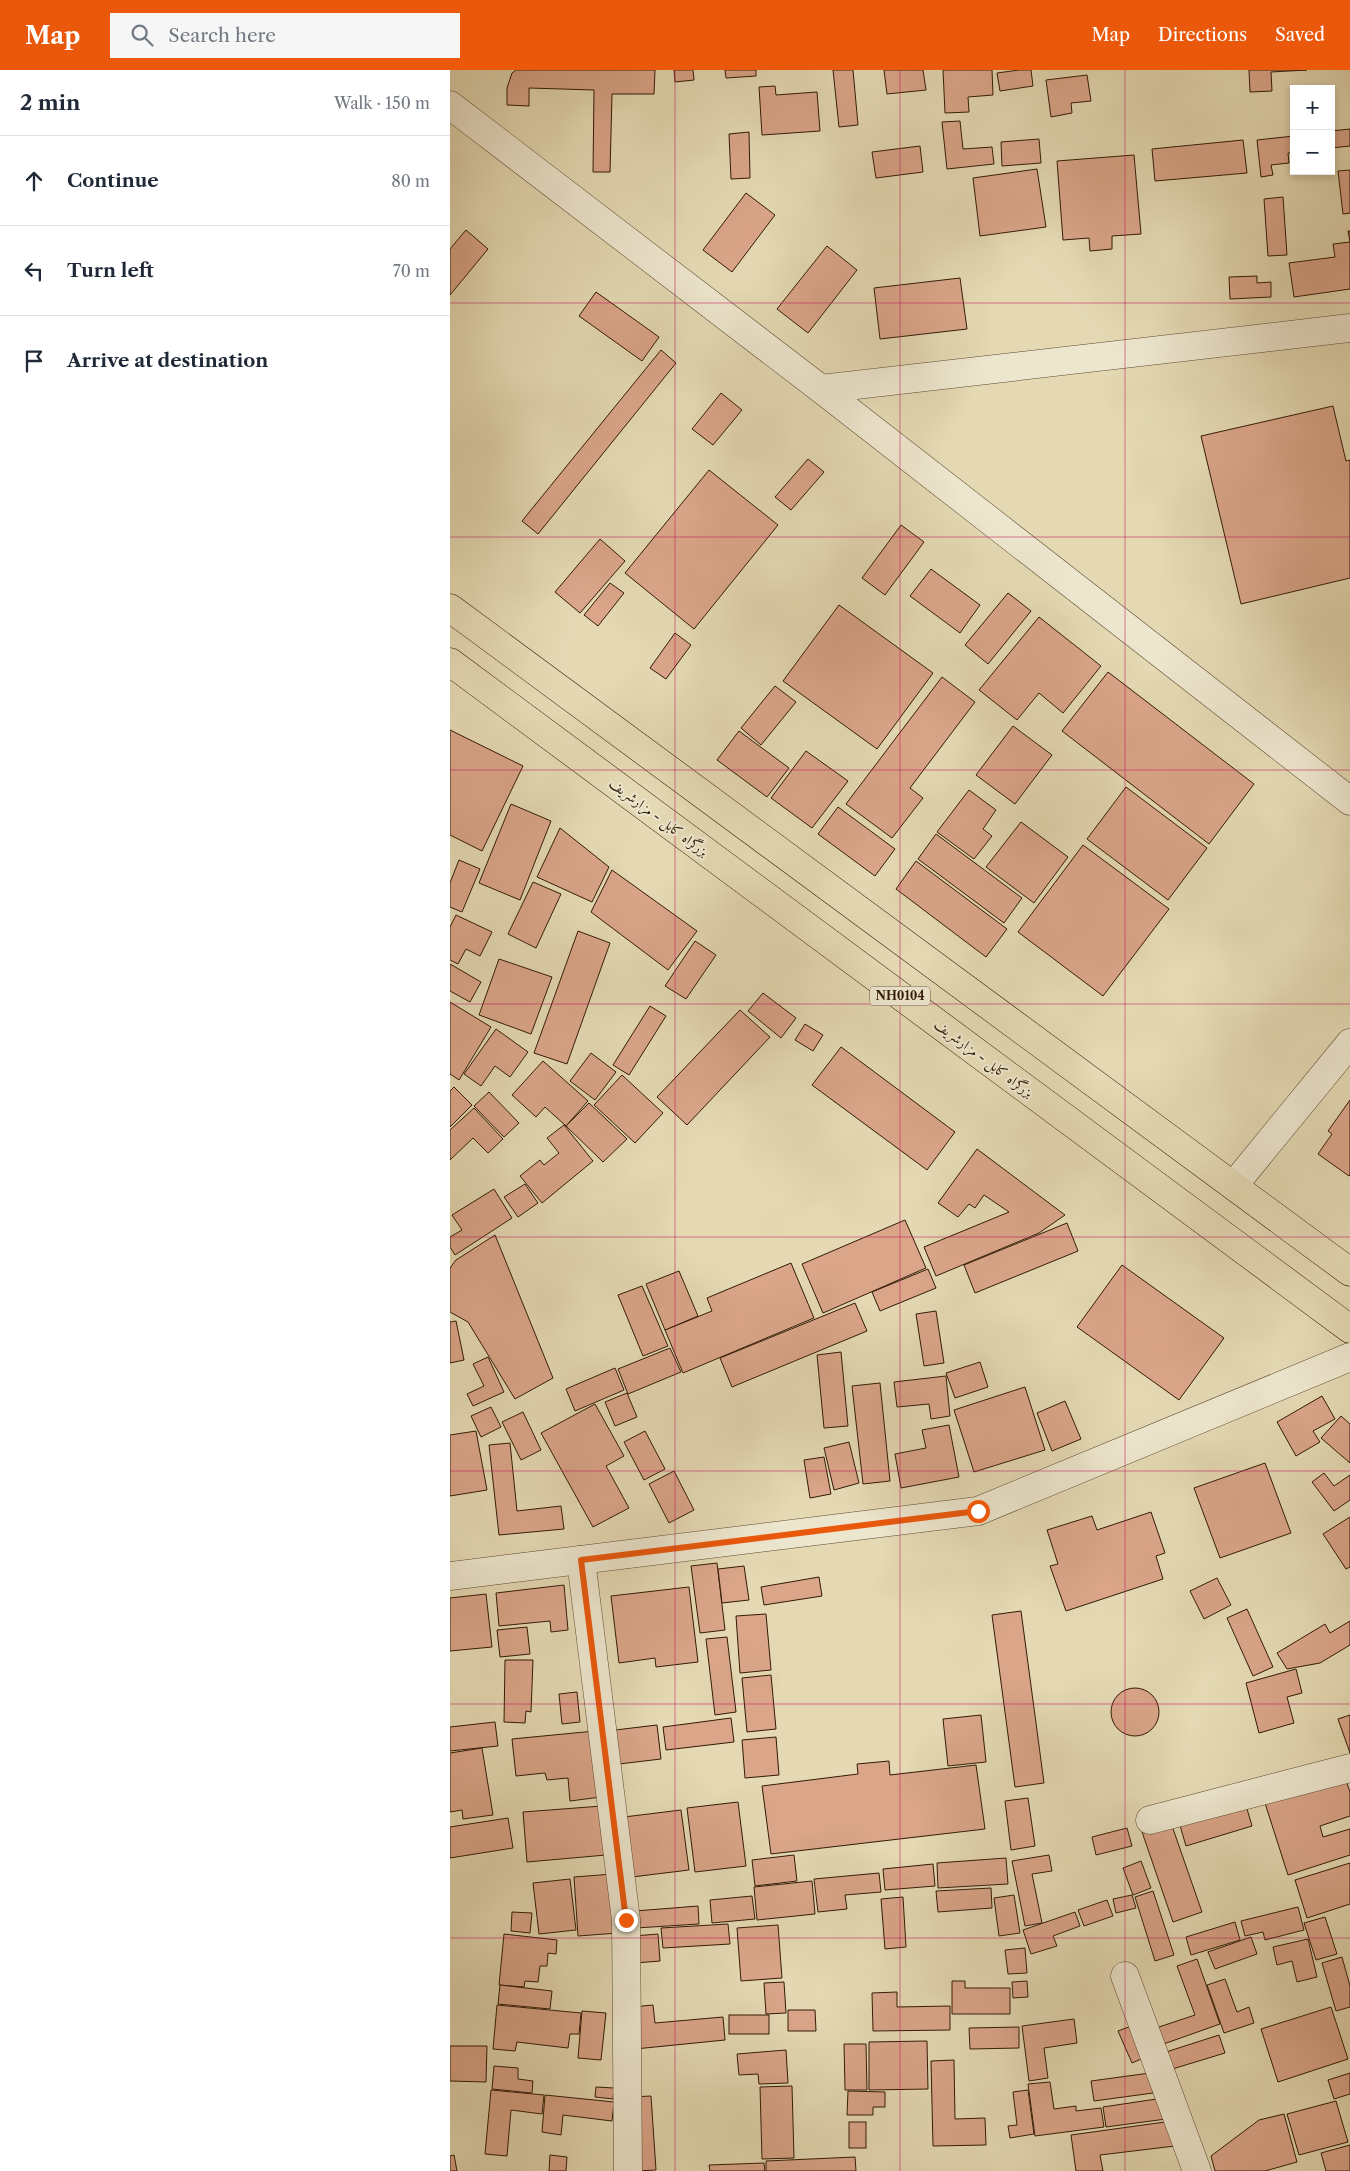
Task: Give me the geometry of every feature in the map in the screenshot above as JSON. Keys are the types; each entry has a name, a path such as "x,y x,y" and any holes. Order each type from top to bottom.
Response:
{"highway":[{"name":"NH0104","path":"450,608 1350,1272"},
{"name":"بزرگراه کابل - مزارشریف","path":"450,662 1350,1329"}],"street":[{"path":"450,105 821,390 1350,801"},
{"path":"821,390 1350,328"},
{"path":"1234,1185 1350,1043"},
{"path":"450,1576 978,1511 1350,1357"},
{"path":"581,1560 626,1920 628,2171"},
{"path":"1150,1820 1350,1768"},
{"path":"1125,1976 1197,2171"}],"building":[{"path":"516,70 655,70 654,94 612,94 610,172 593,172 594,90 529,88 529,106 507,105 507,88 512,73"},
{"path":"674,70 693,70 694,80 675,82"},
{"path":"725,70 756,70 756,76 726,78"},
{"path":"833,70 853,70 858,125 839,127"},
{"path":"884,70 923,70 926,90 887,94"},
{"path":"943,70 992,70 993,95 968,97 969,112 945,113"},
{"path":"1031,70 1033,86 1000,91 997,73"},
{"path":"1249,70 1307,70 1271,72 1272,91 1250,92"},
{"path":"1087,75 1091,101 1071,103 1072,113 1051,117 1046,80"},
{"path":"775,86 776,95 817,92 820,131 762,135 759,87"},
{"path":"960,121 963,149 992,147 994,164 947,169 942,122"},
{"path":"1350,129 1350,146 1335,148 1335,131"},
{"path":"749,132 750,178 731,179 729,134"},
{"path":"1290,136 1289,163 1271,165 1273,175 1261,177 1257,140"},
{"path":"1039,139 1041,163 1002,166 1001,142"},
{"path":"1243,140 1247,173 1155,181 1152,149"},
{"path":"920,146 923,172 876,178 872,152"},
{"path":"1134,155 1141,234 1112,236 1112,249 1090,251 1089,238 1063,240 1057,161"},
{"path":"1037,169 1046,227 980,236 973,178"},
{"path":"1350,170 1350,213 1343,214 1338,171"},
{"path":"746,193 775,215 732,272 703,250"},
{"path":"1283,197 1287,255 1268,256 1264,199"},
{"path":"466,230 488,249 450,295 450,249"},
{"path":"1350,242 1350,289 1294,297 1289,263 1335,257 1333,244"},
{"path":"827,246 857,270 808,333 777,309"},
{"path":"1257,276 1257,283 1271,282 1271,297 1230,299 1229,277"},
{"path":"960,278 967,329 880,339 874,288"},
{"path":"596,292 659,337 642,361 579,316"},
{"path":"661,350 676,363 538,534 522,521"},
{"path":"721,393 742,410 713,445 692,429"},
{"path":"1333,406 1346,461 1350,460 1350,578 1241,604 1201,436"},
{"path":"808,459 824,472 791,510 775,497"},
{"path":"709,470 778,525 694,629 625,573"},
{"path":"901,525 924,542 885,595 862,578"},
{"path":"600,539 625,561 580,613 555,592"},
{"path":"931,569 980,605 960,633 910,596"},
{"path":"610,583 624,593 598,626 584,615"},
{"path":"1008,593 1031,611 988,664 965,645"},
{"path":"839,605 933,673 877,749 783,681"},
{"path":"1039,617 1101,666 1063,713 1039,693 1017,720 979,690"},
{"path":"675,633 691,645 666,679 650,668"},
{"path":"1108,672 1254,784 1209,844 1062,731"},
{"path":"942,677 975,702 910,788 923,798 892,838 846,804"},
{"path":"775,686 796,702 761,745 741,728"},
{"path":"1013,726 1052,755 1015,804 976,775"},
{"path":"450,730 523,766 482,851 450,835"},
{"path":"739,731 789,768 767,797 717,760"},
{"path":"806,751 848,781 812,828 771,798"},
{"path":"1126,787 1207,848 1168,900 1087,839"},
{"path":"969,790 996,810 983,829 992,836 974,859 937,832"},
{"path":"511,804 551,821 520,900 479,883"},
{"path":"838,807 895,849 875,876 818,834"},
{"path":"1021,822 1068,857 1034,903 986,867"},
{"path":"560,828 609,867 592,902 537,877"},
{"path":"936,834 1022,898 1004,923 918,859"},
{"path":"1083,845 1169,909 1103,996 1018,932"},
{"path":"459,860 480,869 462,912 450,907 450,883"},
{"path":"916,861 1007,929 986,957 896,889"},
{"path":"612,870 697,931 668,970 591,912"},
{"path":"533,882 561,894 536,948 508,934"},
{"path":"456,915 492,932 480,956 466,949 458,964 450,960 450,927"},
{"path":"578,931 610,943 567,1064 534,1053"},
{"path":"695,941 716,955 686,999 665,986"},
{"path":"499,959 552,977 531,1034 479,1015"},
{"path":"450,964 481,982 470,1002 450,991"},
{"path":"763,993 796,1018 781,1038 748,1011"},
{"path":"450,1002 491,1027 459,1080 450,1074"},
{"path":"650,1006 666,1016 629,1075 613,1065"},
{"path":"740,1010 770,1037 687,1125 657,1097"},
{"path":"805,1024 823,1035 813,1051 795,1040"},
{"path":"496,1029 528,1052 510,1077 495,1066 481,1086 464,1074"},
{"path":"841,1047 955,1132 927,1170 812,1085"},
{"path":"591,1053 616,1072 595,1100 570,1081"},
{"path":"543,1061 588,1101 566,1126 545,1107 536,1117 512,1095"},
{"path":"622,1075 663,1113 635,1143 594,1105"},
{"path":"454,1087 472,1105 450,1127 450,1091"},
{"path":"489,1092 519,1123 504,1137 474,1106"},
{"path":"1350,1100 1349,1176 1318,1154 1332,1134 1328,1131"},
{"path":"589,1103 627,1139 603,1162 566,1126"},
{"path":"474,1108 503,1139 488,1153 473,1138 450,1160 450,1130"},
{"path":"564,1125 593,1161 542,1203 520,1176 540,1160 544,1165 559,1153 547,1138"},
{"path":"977,1149 1065,1215 1039,1233 936,1276 924,1247 1009,1212 984,1195 975,1208 969,1204 958,1217 938,1203"},
{"path":"525,1184 538,1203 518,1217 504,1197"},
{"path":"494,1189 512,1218 455,1255 450,1247 450,1237 462,1230 452,1215"},
{"path":"905,1220 926,1268 823,1313 802,1264"},
{"path":"1067,1223 1078,1251 975,1293 964,1265"},
{"path":"495,1235 553,1378 515,1399 468,1322 450,1312 450,1268 456,1260"},
{"path":"791,1263 814,1318 683,1373 665,1330 712,1311 707,1298"},
{"path":"1122,1265 1224,1338 1179,1400 1077,1327"},
{"path":"928,1269 936,1288 880,1311 872,1292"},
{"path":"679,1271 698,1316 665,1330 646,1284"},
{"path":"642,1286 668,1346 643,1356 618,1295"},
{"path":"855,1303 867,1331 732,1387 720,1358"},
{"path":"936,1311 944,1363 924,1366 916,1314"},
{"path":"456,1321 464,1360 450,1363 450,1322"},
{"path":"670,1348 681,1372 628,1394 618,1369"},
{"path":"841,1352 848,1426 824,1428 817,1355"},
{"path":"488,1357 504,1392 473,1406 467,1394 484,1386 473,1364"},
{"path":"980,1362 988,1387 955,1398 946,1373"},
{"path":"615,1368 624,1390 575,1411 566,1389"},
{"path":"946,1376 950,1416 931,1419 929,1404 897,1407 894,1382"},
{"path":"880,1383 890,1481 863,1484 852,1386"},
{"path":"1025,1387 1045,1450 974,1472 954,1410"},
{"path":"627,1393 637,1417 615,1426 605,1402"},
{"path":"1322,1396 1335,1419 1313,1431 1320,1442 1296,1456 1277,1422"},
{"path":"1065,1401 1081,1439 1052,1451 1037,1413"},
{"path":"595,1404 624,1456 606,1466 629,1508 593,1527 541,1433"},
{"path":"491,1407 501,1427 481,1437 471,1416"},
{"path":"523,1412 541,1450 521,1460 502,1422"},
{"path":"1341,1416 1350,1424 1350,1463 1321,1438"},
{"path":"949,1425 959,1477 901,1488 895,1454 926,1448 922,1430"},
{"path":"476,1431 487,1490 450,1496 450,1435"},
{"path":"645,1431 665,1469 644,1480 624,1442"},
{"path":"849,1442 859,1483 834,1490 824,1448"},
{"path":"510,1443 517,1511 561,1506 564,1529 499,1535 489,1445"},
{"path":"824,1457 831,1494 810,1498 804,1460"},
{"path":"1265,1463 1291,1533 1220,1558 1194,1488"},
{"path":"674,1471 694,1510 669,1523 649,1484"},
{"path":"1324,1473 1334,1486 1350,1475 1350,1500 1334,1511 1312,1482"},
{"path":"1151,1512 1165,1553 1156,1556 1163,1579 1066,1611 1050,1566 1058,1564 1047,1530 1092,1516 1097,1530"},
{"path":"1350,1517 1350,1567 1346,1569 1323,1534"},
{"path":"717,1563 725,1630 700,1633 691,1566"},
{"path":"744,1566 749,1600 722,1603 718,1569"},
{"path":"819,1577 822,1596 764,1605 761,1587"},
{"path":"1217,1578 1231,1605 1204,1619 1190,1591"},
{"path":"564,1585 568,1630 551,1632 550,1621 499,1626 496,1593"},
{"path":"689,1587 698,1662 656,1667 655,1658 619,1663 611,1596"},
{"path":"486,1594 492,1647 450,1651 450,1598"},
{"path":"1247,1609 1273,1667 1253,1676 1227,1618"},
{"path":"1021,1611 1044,1783 1015,1787 992,1615"},
{"path":"766,1614 771,1670 740,1673 736,1616"},
{"path":"1350,1621 1350,1645 1320,1663 1287,1669 1277,1653 1325,1624 1330,1633"},
{"path":"527,1627 530,1654 500,1657 497,1630"},
{"path":"727,1637 736,1712 715,1715 706,1639"},
{"path":"505,1660 533,1660 531,1712 526,1711 525,1723 504,1722"},
{"path":"1296,1669 1302,1693 1287,1697 1294,1723 1259,1733 1246,1683"},
{"path":"771,1675 776,1729 747,1732 742,1678"},
{"path":"1135,1688 1144,1690 1152,1695 1157,1703 1159,1712 1157,1721 1152,1729 1144,1734 1135,1736 1126,1734 1118,1729 1113,1721 1111,1712 1113,1703 1118,1695 1126,1690"},
{"path":"577,1692 580,1722 562,1724 559,1694"},
{"path":"981,1715 986,1762 948,1766 943,1719"},
{"path":"1350,1715 1350,1753 1338,1719"},
{"path":"731,1718 734,1742 666,1750 663,1727"},
{"path":"495,1722 498,1746 450,1751 450,1727"},
{"path":"657,1725 661,1759 619,1764 615,1730"},
{"path":"595,1731 601,1797 570,1801 568,1778 547,1780 545,1773 516,1776 512,1739"},
{"path":"776,1737 779,1775 745,1778 742,1740"},
{"path":"482,1748 493,1815 463,1819 462,1810 450,1812 450,1753"},
{"path":"889,1761 890,1775 976,1765 985,1829 771,1854 762,1786 858,1774 857,1764"},
{"path":"1344,1775 1350,1792 1350,1816 1320,1826 1323,1837 1350,1829 1350,1855 1288,1875 1264,1800"},
{"path":"1028,1798 1035,1846 1011,1850 1005,1801"},
{"path":"738,1802 746,1866 695,1872 687,1808"},
{"path":"1245,1802 1252,1826 1186,1846 1179,1822"},
{"path":"602,1806 606,1855 527,1862 523,1812"},
{"path":"681,1810 689,1870 632,1877 624,1817"},
{"path":"508,1818 513,1848 450,1858 450,1827"},
{"path":"1171,1823 1202,1912 1173,1922 1142,1832"},
{"path":"1127,1828 1132,1846 1096,1855 1092,1837"},
{"path":"794,1855 797,1881 755,1886 752,1860"},
{"path":"1049,1855 1052,1871 1032,1874 1042,1923 1025,1926 1012,1861"},
{"path":"1006,1858 1008,1884 938,1888 937,1863"},
{"path":"1141,1861 1151,1888 1133,1895 1123,1868"},
{"path":"1350,1863 1350,1904 1307,1918 1295,1880"},
{"path":"933,1864 935,1886 885,1890 883,1869"},
{"path":"879,1873 881,1892 845,1895 847,1909 818,1912 814,1879"},
{"path":"613,1874 618,1933 578,1936 574,1877"},
{"path":"570,1879 576,1930 539,1934 533,1883"},
{"path":"812,1881 815,1914 757,1920 754,1887"},
{"path":"991,1888 992,1908 938,1912 936,1891"},
{"path":"1153,1891 1174,1955 1155,1961 1135,1897"},
{"path":"1014,1895 1020,1933 999,1936 994,1898"},
{"path":"1132,1895 1136,1908 1116,1913 1113,1899"},
{"path":"752,1896 755,1919 712,1923 710,1900"},
{"path":"903,1897 906,1947 885,1949 881,1899"},
{"path":"1107,1900 1113,1916 1084,1926 1078,1910"},
{"path":"698,1906 699,1924 636,1928 635,1911"},
{"path":"1298,1907 1304,1930 1265,1940 1263,1932 1245,1936 1241,1921"},
{"path":"512,1912 532,1913 530,1933 511,1931"},
{"path":"1075,1912 1080,1926 1053,1936 1057,1946 1031,1954 1023,1930"},
{"path":"1325,1917 1337,1954 1316,1960 1304,1923"},
{"path":"1235,1922 1240,1940 1191,1955 1186,1937"},
{"path":"728,1924 730,1944 663,1948 661,1928"},
{"path":"778,1925 782,1978 741,1981 737,1928"},
{"path":"504,1934 557,1940 556,1954 548,1953 547,1966 540,1966 538,1982 525,1981 524,1987 499,1985"},
{"path":"658,1934 660,1961 635,1963 634,1936"},
{"path":"1251,1937 1257,1954 1215,1969 1208,1952"},
{"path":"1308,1939 1317,1977 1297,1982 1292,1961 1277,1965 1273,1947"},
{"path":"1025,1948 1027,1973 1008,1974 1005,1950"},
{"path":"1342,1957 1350,1986 1350,2007 1336,2011 1322,1963"},
{"path":"1197,1959 1220,2024 1158,2046 1153,2029 1195,2015 1177,1966"},
{"path":"1225,1979 1237,2012 1249,2007 1254,2023 1224,2033 1207,1985"},
{"path":"952,1981 965,1981 965,1988 1010,1988 1010,2014 952,2014"},
{"path":"1027,1981 1028,1997 1013,1998 1012,1982"},
{"path":"784,1982 786,2013 766,2014 764,1983"},
{"path":"500,1985 552,1991 550,2009 498,2004"},
{"path":"897,1992 897,2007 950,2006 950,2030 873,2031 872,1993"},
{"path":"497,2005 581,2013 579,2034 570,2034 568,2048 517,2042 515,2051 493,2049"},
{"path":"653,2005 655,2023 723,2017 725,2040 635,2049 632,2007"},
{"path":"1331,2007 1348,2059 1278,2082 1261,2029"},
{"path":"788,2010 815,2010 816,2031 788,2031"},
{"path":"582,2011 606,2013 601,2060 578,2058"},
{"path":"729,2015 769,2015 769,2034 729,2034"},
{"path":"1074,2019 1077,2043 1044,2048 1048,2078 1029,2081 1022,2026"},
{"path":"1134,2025 1148,2056 1132,2063 1118,2031"},
{"path":"1019,2027 1019,2048 970,2049 969,2028"},
{"path":"1219,2035 1225,2053 1169,2070 1163,2053"},
{"path":"927,2041 928,2089 869,2090 869,2042"},
{"path":"844,2044 866,2044 867,2090 845,2090"},
{"path":"450,2046 487,2046 486,2082 450,2081"},
{"path":"786,2050 788,2083 759,2084 758,2074 739,2075 737,2054"},
{"path":"954,2060 955,2119 985,2118 986,2145 933,2146 931,2061"},
{"path":"494,2066 518,2068 518,2079 533,2081 532,2093 492,2089"},
{"path":"1150,2073 1153,2093 1094,2101 1091,2081"},
{"path":"1350,2073 1350,2094 1334,2099 1328,2080"},
{"path":"1050,2082 1054,2109 1076,2106 1076,2111 1101,2108 1104,2127 1035,2136 1028,2084"},
{"path":"792,2086 794,2158 762,2159 760,2087"},
{"path":"596,2087 614,2088 613,2099 595,2097"},
{"path":"491,2090 544,2095 542,2114 511,2110 507,2156 485,2154"},
{"path":"1028,2090 1034,2134 1010,2138 1008,2126 1017,2125 1013,2092"},
{"path":"848,2091 885,2092 885,2107 873,2107 873,2115 847,2115"},
{"path":"545,2095 614,2102 612,2121 563,2115 561,2135 542,2132"},
{"path":"651,2096 656,2170 636,2171 631,2097"},
{"path":"1163,2098 1166,2119 1106,2127 1103,2107"},
{"path":"1336,2101 1348,2142 1299,2155 1287,2114"},
{"path":"1284,2114 1297,2162 1265,2171 1215,2171 1211,2156 1259,2120"},
{"path":"1172,2121 1175,2146 1100,2155 1103,2171 1076,2171 1071,2135"},
{"path":"849,2122 866,2122 866,2148 849,2148"},
{"path":"1350,2145 1350,2171 1326,2171 1321,2153"},
{"path":"454,2155 457,2171 450,2171 450,2156"},
{"path":"550,2155 567,2157 566,2171 549,2171"},
{"path":"855,2157 856,2171 766,2171 766,2161"},
{"path":"764,2163 765,2171 710,2171 709,2165"}],"route":[{"path":"626,1920 581,1560 978,1511"}]}
